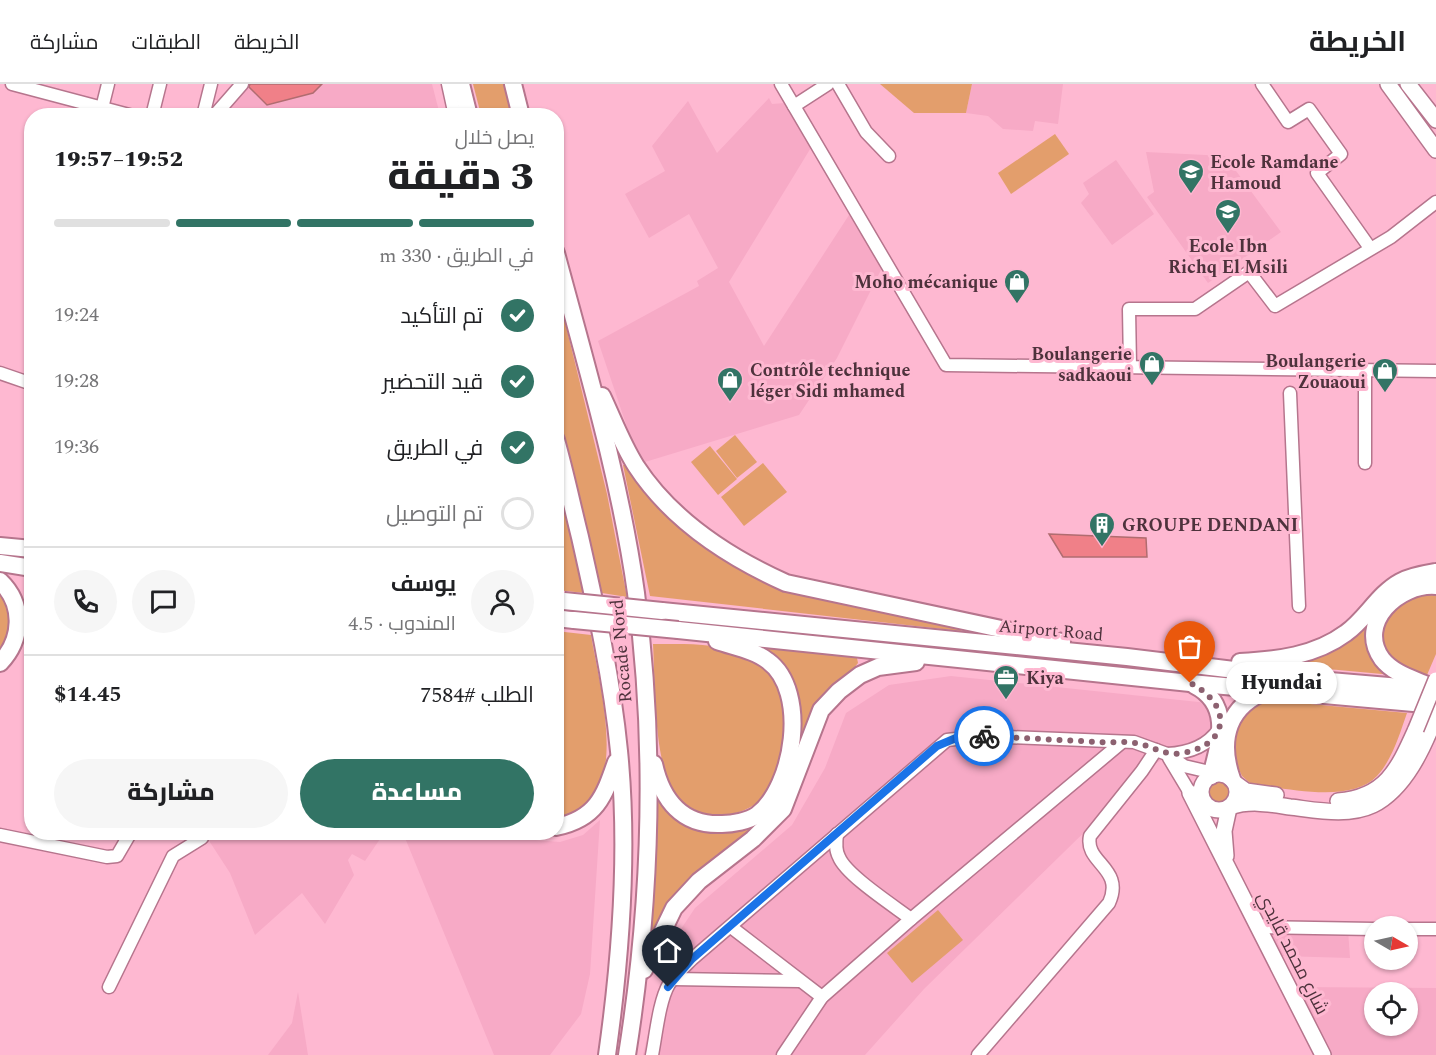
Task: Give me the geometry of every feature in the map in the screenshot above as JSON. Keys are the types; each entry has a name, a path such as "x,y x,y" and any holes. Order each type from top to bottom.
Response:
{"highway":[{"path":"461,84 467,108"},
{"path":"513,84 519,108"},
{"name":"Rocade Nord","path":"564,283 618,500 636,593 647,732 645,866 638,985 627,1055"},
{"path":"582,351 636,466 665,502 702,536 747,566 796,586 1127,657"},
{"name":"Rocade Nord","path":"564,474 607,663 619,753 622,825 621,884 614,1002 607,1055"},
{"path":"0,546 24,548"},
{"path":"0,563 24,567"},
{"path":"1201,665 1284,658 1318,649 1349,632 1388,591 1400,582 1414,576 1436,572"},
{"path":"0,581 11,594 18,614 18,627 12,649 0,663"},
{"path":"1436,586 1423,585 1401,593 1388,604 1379,618 1375,635 1376,649 1395,671 1436,689"},
{"name":"Airport Road","path":"564,601 1127,657 1318,680 1436,689"},
{"path":"564,619 1190,683 1436,705"},
{"path":"647,732 658,784 671,803 690,820 709,825 733,824 756,815 774,796 787,766 792,714 789,691 781,676 769,662 751,652 678,630"},
{"path":"638,985 657,939 674,908 699,881 753,839 783,809 794,786 812,731 821,710 827,703 860,675 878,667 949,659"},
{"path":"1190,683 1209,694 1220,714 1221,777"},
{"path":"1221,777 1230,722 1242,705 1256,695 1269,690"},
{"path":"564,826 572,824 591,813 602,799 619,753"}],"main road":[{"path":"1388,84 1436,150"},
{"path":"1408,84 1436,120"},
{"path":"1434,721 1414,762 1390,793 1372,805 1341,811 1248,802 1219,811 1201,799 1204,783 1221,777 1252,792 1334,801 1354,800 1376,791 1403,759 1436,680"},
{"path":"1221,777 1237,798 1230,807 1224,831 1228,868"},
{"name":"شارع محمد قايدي","path":"1201,799 1205,823 1323,1055"}],"street":[{"path":"12,84 51,90 102,108 108,84"},
{"path":"154,108 160,84"},
{"path":"204,108 211,84"},
{"path":"221,108 242,84"},
{"path":"448,84 453,108"},
{"path":"781,84 946,364 1436,371"},
{"path":"794,106 828,84"},
{"path":"838,84 866,132 889,156"},
{"path":"1262,84 1288,122 1309,109 1341,154 1317,172 1370,248"},
{"path":"1130,366 1129,309 1195,309 1249,272 1275,306 1391,237 1436,202"},
{"path":"1365,371 1365,462"},
{"path":"0,373 24,381"},
{"path":"1290,393 1299,606"},
{"path":"978,1055 1109,903 1114,892 1112,880 1109,872 1091,851 1088,844 1090,836 1142,771 1161,752 1186,753 1203,746 1220,729"},
{"path":"652,1055 664,1001 673,979 692,959 947,740 982,736 1134,742 1161,752 1184,766 1221,777"},
{"path":"783,1055 822,997 911,919 1121,743"},
{"path":"1161,752 1201,799"},
{"path":"837,834 836,845 839,858 848,870 911,919"},
{"path":"0,835 24,840"},
{"path":"24,840 107,857 117,856 126,840"},
{"path":"109,987 173,856 199,840"},
{"path":"731,927 822,997"},
{"path":"1259,927 1364,929"},
{"path":"1418,929 1436,929"},
{"path":"673,979 800,981"}],"shaded area":[{"path":"244,84 432,84 438,108 222,108"},
{"path":"473,84 506,84 511,108 479,108"},
{"path":"880,84 972,84 966,113 914,113"},
{"path":"972,84 1063,84 1058,124 1035,121 1033,131 1003,129 988,116 966,113"},
{"path":"769,98 772,104 785,103 812,146 729,282 764,346 849,215 882,268 837,358 799,415 645,462 629,433 598,341 699,286 697,281 718,268 689,214 649,238 625,194 665,171 652,146 688,101 717,153"},
{"path":"1055,134 1069,154 1011,194 998,173"},
{"path":"1146,152 1225,156 1281,232 1208,283 1147,197 1154,192"},
{"path":"1116,160 1154,214 1112,245 1081,203 1089,194 1083,183"},
{"path":"564,318 607,494 627,597 602,593 564,442"},
{"path":"735,435 757,462 737,478 716,451"},
{"path":"710,446 737,479 718,495 691,462"},
{"path":"763,463 787,492 744,526 721,497"},
{"path":"623,465 630,465 639,478 775,585 848,606 964,629 960,631 650,596"},
{"path":"564,506 585,593 564,591"},
{"path":"0,593 9,607 12,623 5,646 0,653"},
{"path":"1436,593 1436,654 1427,675 1413,671 1392,660 1382,644 1382,635 1387,616 1400,602 1411,596"},
{"path":"1374,617 1393,675 1273,664"},
{"path":"564,632 591,635 605,713 607,742 605,770 597,793 581,810 564,816"},
{"path":"653,644 713,646 736,651 758,662 775,680 781,691 784,711 780,758 776,777 769,790 755,804 737,813 707,814 688,806 674,791 663,765 660,749"},
{"path":"763,646 857,658 858,663 849,674 783,799 648,942 655,799 737,827 792,767 776,658"},
{"path":"951,676 1208,703 1214,730 1202,741 1154,764 924,989 865,1055 643,1055 658,990 681,929 695,908 792,825 825,768 846,713 889,685"},
{"path":"1267,700 1407,713 1387,762 1377,776 1366,785 1335,792 1299,791 1251,784 1242,776 1236,763 1233,751 1235,729 1253,704"},
{"path":"1219,779 1228,783 1232,792 1228,801 1219,805 1210,801 1206,792 1210,783"},
{"path":"600,820 590,974 581,1014 550,1055 494,1055 406,840 560,842 583,835"},
{"path":"209,840 379,840 365,861 352,854 348,860 354,875 325,924 302,893 255,935 230,873"},
{"path":"938,910 963,940 912,983 887,953"},
{"path":"1267,928 1348,930 1350,958 1281,956"},
{"path":"1296,987 1364,987 1364,1036 1418,1036 1418,988 1436,988 1436,1055 1329,1055"},
{"path":"298,992 308,1055 268,1055 292,1023"}],"building":[{"path":"250,84 322,84 313,93 267,105 249,87"},
{"name":"GROUPE DENDANI","path":"1049,534 1146,538 1147,557 1063,557"}],"way so far":[{"path":"984,736 1134,742 1167,754 1186,753 1203,746 1220,729 1220,714 1216,704 1209,694 1190,683"}],"place":[{"name":"Ecole Ramdane Hamoud","path":"1191,195"},
{"name":"Ecole Ibn Richq El Msili","path":"1228,235"},
{"name":"Moho mécanique","path":"1017,305"},
{"name":"Boulangerie sadkaoui","path":"1152,387"},
{"name":"Boulangerie Zouaoui","path":"1385,394"},
{"name":"Contrôle technique léger Sidi mhamed","path":"730,403"},
{"name":"GROUPE DENDANI","path":"1102,548"},
{"name":"Hyundai","path":"1190,683"},
{"name":"Kiya","path":"1006,701"}],"route":[{"path":"668,987 692,959 937,746 956,738 984,736"}]}
